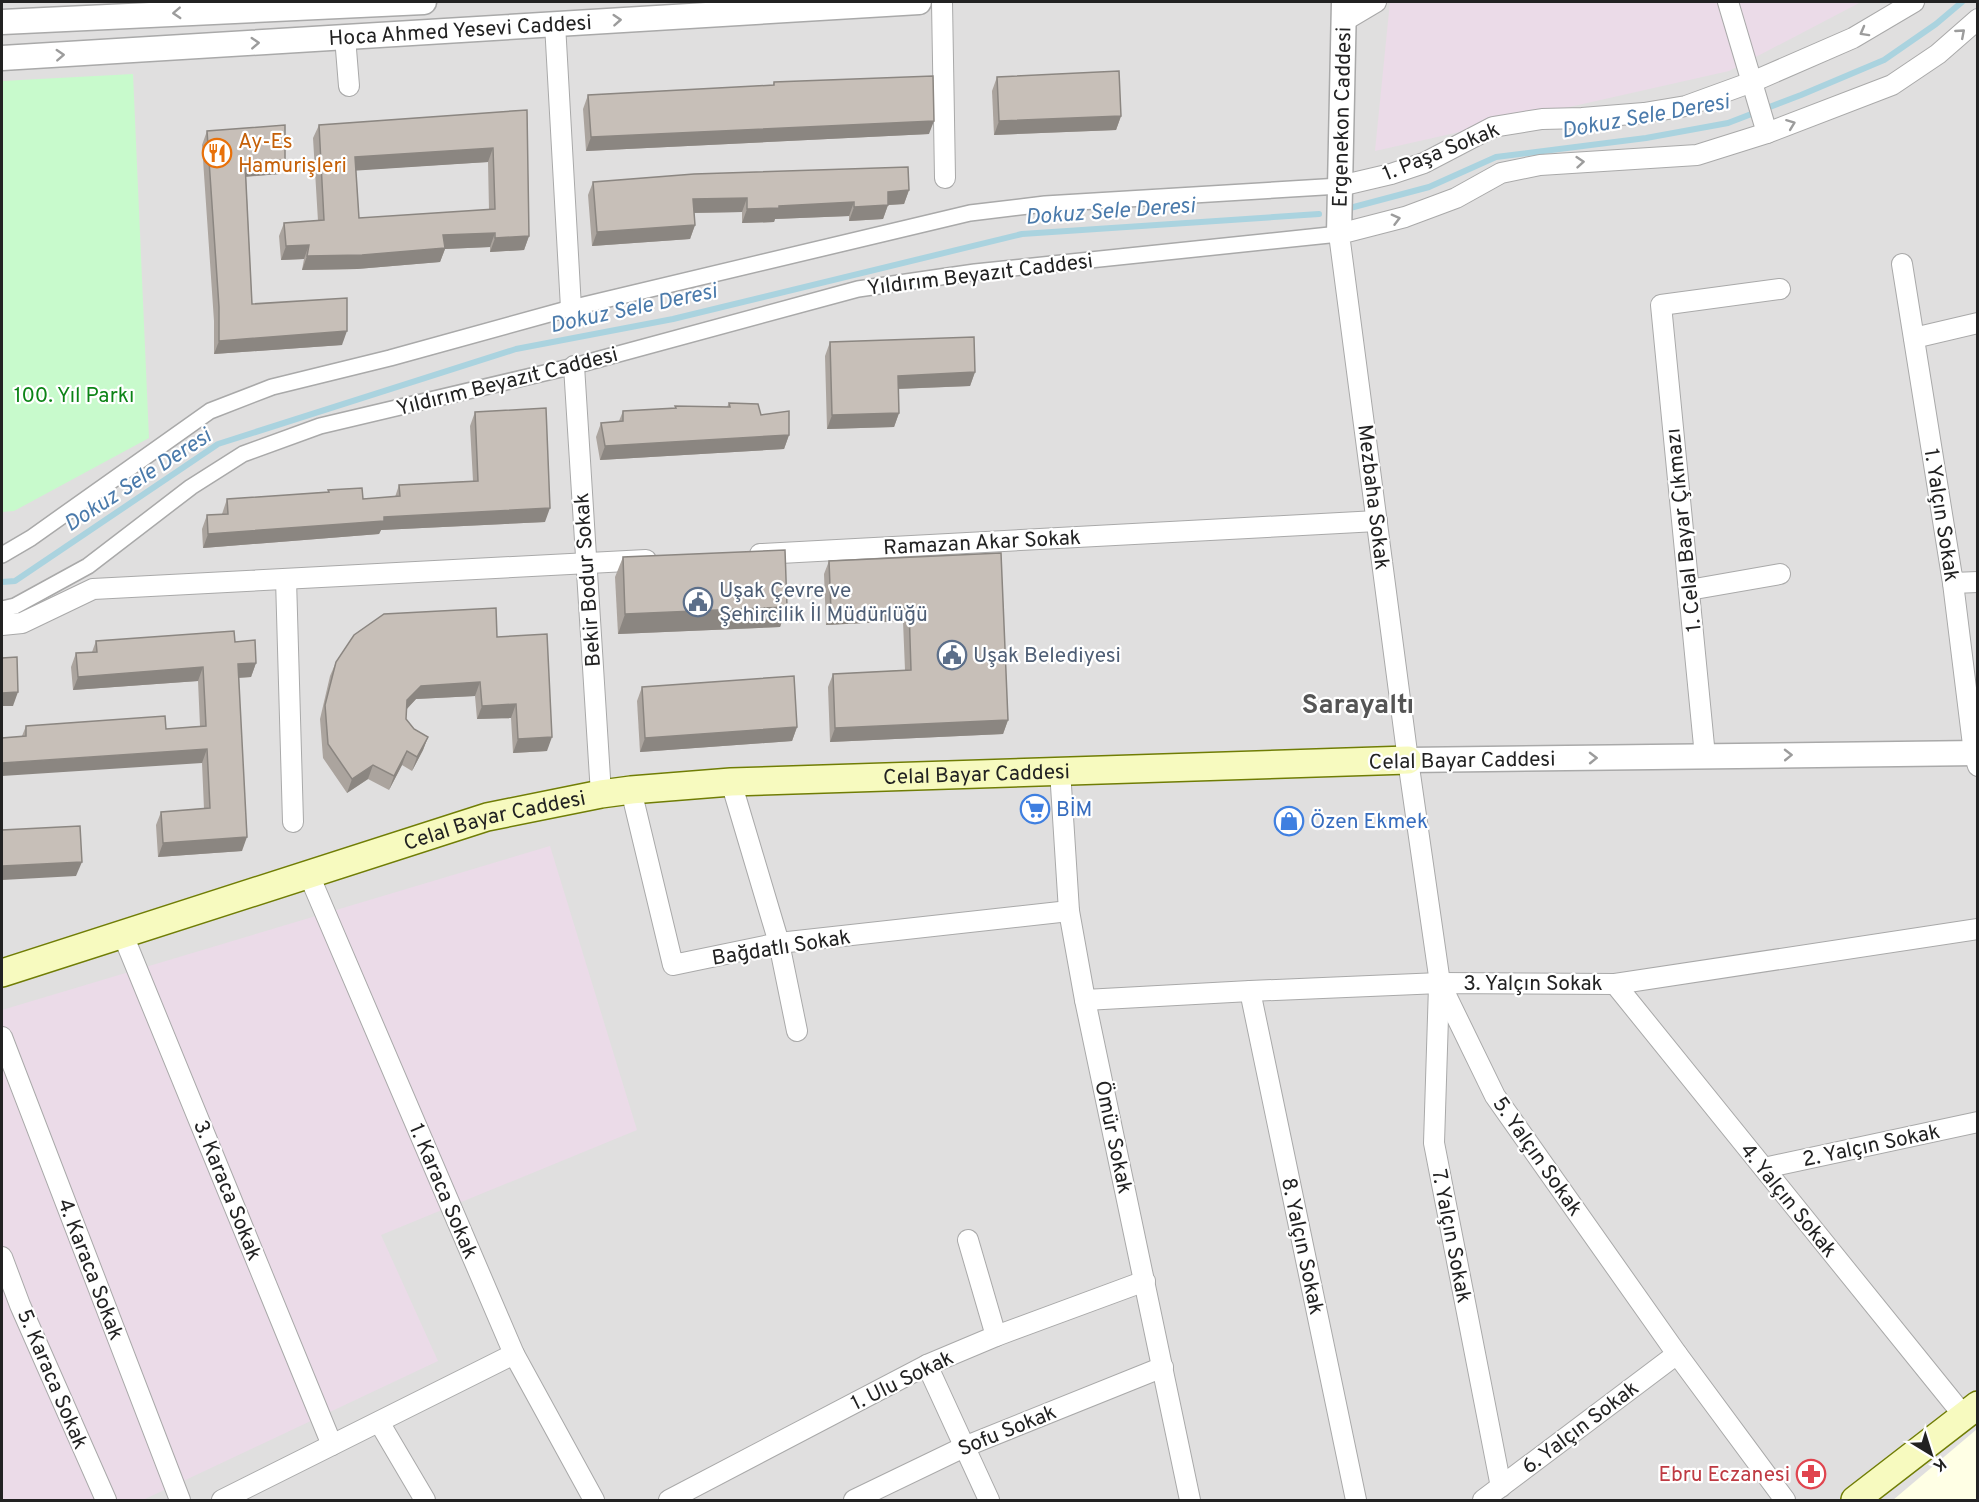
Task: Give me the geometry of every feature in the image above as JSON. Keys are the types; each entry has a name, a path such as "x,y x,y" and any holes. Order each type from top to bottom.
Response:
{"main road":[{"name":"Celal Bayar Caddesi","path":"2,973 487,816 601,794 731,782 1408,760"},
{"path":"1855,1500 1970,1410"}],"street":[{"name":"Hoca Ahmed Yesevi Caddesi","path":"2,22 424,2"},
{"name":"Hoca Ahmed Yesevi Caddesi","path":"2,58 919,2"},
{"path":"942,2 945,178"},
{"path":"1344,11 1376,2"},
{"name":"1. Paşa Sokak","path":"1340,186 1391,174 1424,163 1493,127 1542,119 1623,114 1686,106 1754,89 1853,38 1914,2"},
{"path":"1735,4 1765,129"},
{"name":"Ergenekon Caddesi","path":"1339,234 1344,11"},
{"name":"Yıldırım Beyazıt Caddesi","path":"2,609 15,606 88,566 191,487 243,454 320,426 574,366 858,289 975,272 1339,234 1405,217 1456,198 1502,173 1540,165 1697,155 1892,85 1938,54 1977,19"},
{"path":"555,24 571,308"},
{"path":"345,37 349,86"},
{"path":"2,555 31,538 210,411 272,387 390,358 571,308 970,213 1045,204 1340,186"},
{"name":"Mezbaha Sokak","path":"1339,234 1408,760"},
{"name":"1. Yalçın Sokak","path":"1902,264 1953,584 1976,757"},
{"name":"1. Celal Bayar Çıkmazı","path":"1705,756 1661,305 1779,289"},
{"path":"1914,338 1977,323"},
{"name":"Bekir Bodur Sokak","path":"574,366 601,794"},
{"name":"Ramazan Akar Sokak","path":"742,555 1377,521"},
{"path":"2,625 22,623 93,589 670,559"},
{"path":"1689,590 1780,574"},
{"path":"286,579 293,822"},
{"path":"1953,584 1977,582"},
{"name":"Celal Bayar Caddesi","path":"1408,760 1705,756 1976,757"},
{"name":"5. Yalçın Sokak","path":"1408,760 1440,983 1495,1096 1677,1354 1785,1500"},
{"name":"Ömür Sokak","path":"1060,770 1069,911 1085,1000 1190,1500"},
{"path":"731,782 779,943 797,1031"},
{"name":"Bağdatlı Sokak","path":"631,790 673,965 779,943 1069,911"},
{"name":"1. Karaca Sokak","path":"309,875 514,1354 594,1500"},
{"name":"3. Yalçın Sokak","path":"1085,1000 1440,983 1615,984 1977,929"},
{"name":"3. Karaca Sokak","path":"123,935 332,1445"},
{"name":"7. Yalçın Sokak","path":"1440,983 1434,1143 1501,1487"},
{"name":"4. Yalçın Sokak","path":"1615,984 1764,1168 1970,1410"},
{"name":"8. Yalçın Sokak","path":"1250,991 1356,1500"},
{"name":"4. Karaca Sokak","path":"2,1037 180,1500"},
{"name":"2. Yalçın Sokak","path":"1764,1168 1977,1122"},
{"path":"968,1239 996,1336"},
{"name":"5. Karaca Sokak","path":"2,1257 20,1305 106,1500"},
{"name":"1. Ulu Sokak","path":"669,1500 927,1365 996,1336 1145,1281"},
{"path":"222,1500 514,1354"},
{"name":"6. Yalçın Sokak","path":"1483,1500 1677,1354"},
{"path":"927,1365 989,1500"},
{"name":"Sofu Sokak","path":"854,1500 964,1447 1163,1367"},
{"path":"379,1422 425,1500"}],"shaded area":[{"path":"2,2 1977,2 1977,1500 2,1500"},
{"path":"1390,2 1861,2 1729,71 1375,151"},
{"path":"550,846 637,1130 381,1235 438,1361 143,1500 2,1500 2,1010"},
{"path":"1977,1429 1977,1500 1893,1500"}],"green space":[{"name":"100. Yıl Parkı","path":"133,74 149,438 14,511 2,512 2,81"}],"building":[{"path":"1119,71 1121,116 999,121 997,77"},
{"path":"933,76 934,121 591,137 588,95 774,85 774,82"},
{"path":"527,110 529,236 495,238 495,233 443,235 445,248 362,255 307,256 309,245 286,246 284,223 324,220 319,125","holes":["493,148 495,209 359,218 355,157"]},
{"path":"285,125 285,160 245,163 252,304 347,298 347,331 219,341 219,307 207,131"},
{"path":"908,167 909,190 888,192 888,205 854,207 854,202 747,209 747,198 693,199 695,225 597,232 593,182 694,174"},
{"path":"974,337 975,372 898,376 899,413 832,415 830,342"},
{"path":"729,403 758,404 761,415 789,411 789,435 605,446 601,423 623,421 623,411 676,408 675,406 730,407"},
{"path":"546,408 550,508 384,517 384,521 208,534 207,515 228,514 227,499 362,488 363,499 400,496 399,485 478,481 475,412"},
{"name":"Uşak Çevre ve Şehircilik İl Müdürlüğü","path":"785,550 787,607 625,614 623,557"},
{"name":"Uşak Belediyesi","path":"1001,553 1008,720 835,728 833,674 911,670 909,608 831,611 829,561"},
{"path":"496,608 497,637 547,634 552,737 518,739 516,704 482,706 480,682 421,686 407,700 406,719 414,729 428,737 417,757 407,751 394,776 373,765 352,779 328,744 325,705 336,662 354,635 384,614"},
{"path":"234,631 235,642 255,640 256,663 238,664 247,837 163,843 161,812 210,808 207,749 2,763 2,738 26,736 26,726 165,716 166,729 206,726 203,667 78,677 76,653 97,652 96,641"},
{"path":"17,657 18,692 2,693 2,658"},
{"path":"794,676 797,727 645,738 642,687"},
{"path":"80,826 82,862 2,866 2,830"}],"waterway":[{"name":"Dokuz Sele Deresi","path":"1350,208 1429,187 1496,157 1646,138 1728,123 1884,60 1936,24 1962,2"},
{"name":"Dokuz Sele Deresi","path":"2,582 15,581 218,444 516,349 673,319 1022,234 1319,214"}],"place":[{"name":"Ay-Es Hamurişleri","path":"217,153"},
{"name":"Uşak Çevre ve Şehircilik İl Müdürlüğü","path":"698,602"},
{"name":"Uşak Belediyesi","path":"952,655"},
{"name":"BİM","path":"1035,809"},
{"name":"Özen Ekmek","path":"1289,821"},
{"name":"Ebru Eczanesi","path":"1811,1474"}],"district":[{"name":"Sarayaltı","path":"1358,704"}]}
